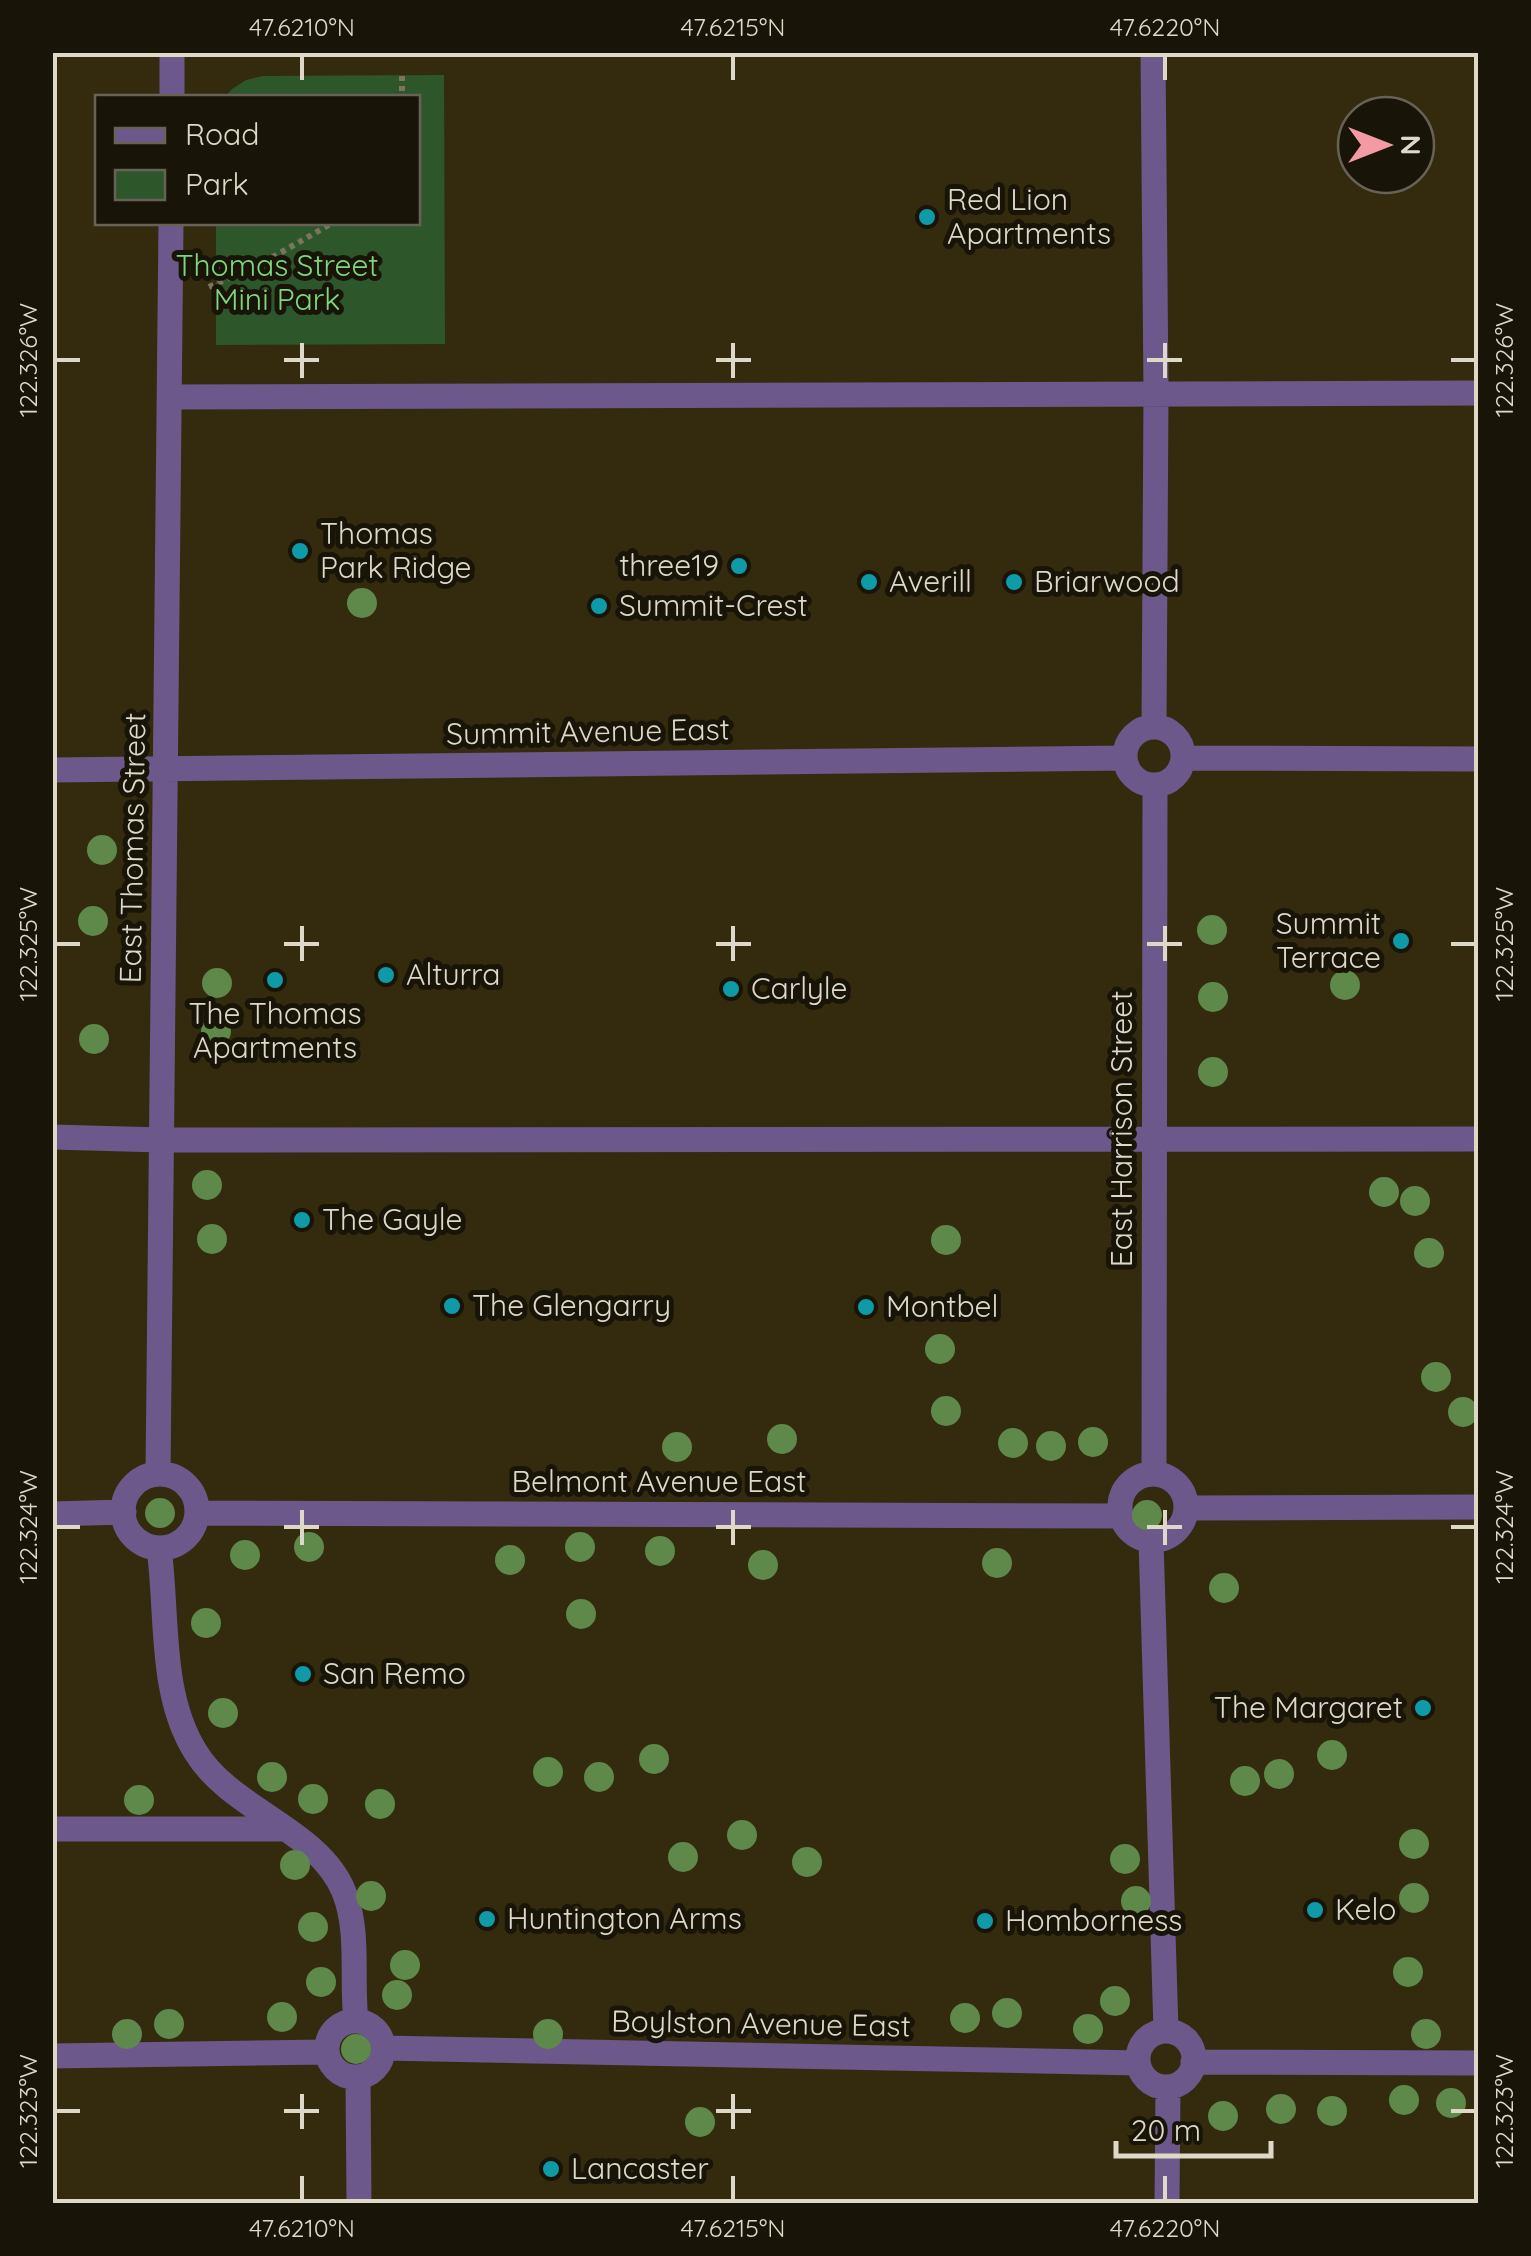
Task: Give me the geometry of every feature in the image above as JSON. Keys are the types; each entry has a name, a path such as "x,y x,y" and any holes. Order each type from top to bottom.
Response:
{"street":[{"path":"172,52 172,95"},
{"path":"1152,52 1154,726"},
{"name":"East Thomas Street","path":"158,1474 171,225"},
{"path":"170,397 1478,393"},
{"path":"1154,726 1173,734 1183,758 1176,775 1154,785 1135,778 1125,758 1135,734 1154,726"},
{"name":"Summit Avenue East","path":"52,770 1125,758"},
{"path":"1183,758 1478,759"},
{"name":"East Harrison Street","path":"1154,785 1154,1474"},
{"path":"52,1137 1478,1139"},
{"path":"158,1474 177,1477 187,1484 194,1494 197,1513 192,1531 183,1540 159,1548 136,1539 128,1530 124,1512 126,1496 133,1486 158,1474"},
{"path":"1154,1474 1177,1483 1184,1493 1186,1508 1173,1534 1151,1541 1130,1532 1121,1516 1120,1502 1137,1477 1154,1474"},
{"path":"1186,1508 1478,1507"},
{"path":"52,1514 124,1512"},
{"name":"Belmont Avenue East","path":"197,1513 1121,1516"},
{"path":"1151,1541 1166,2031"},
{"path":"159,1548 174,1697 182,1727 216,1780 331,1868 345,1893 352,1930 356,2021"},
{"path":"52,1829 282,1829"},
{"path":"356,2021 376,2031 383,2048 378,2066 358,2077 344,2076 336,2070 326,2052 334,2030 356,2021"},
{"path":"1166,2031 1187,2040 1194,2062 1181,2083 1168,2087 1147,2080 1138,2063 1142,2044 1154,2034 1166,2031"},
{"name":"Boylston Avenue East","path":"383,2048 1138,2063"},
{"path":"52,2056 326,2052"},
{"path":"1194,2062 1478,2063"},
{"path":"358,2077 359,2204"},
{"path":"1167,2204 1168,2087"}],"path":[{"path":"402,76 402,95"},
{"path":"209,287 268,260 329,225"}],"green space":[{"name":"Thomas Street Mini Park","path":"444,75 445,344 216,345 216,225 420,225 420,95 227,95 246,80 263,76"}],"place":[{"name":"Red Lion Apartments","path":"927,217"},
{"name":"Thomas Park Ridge","path":"300,551"},
{"name":"three19","path":"739,566"},
{"name":"Averill","path":"869,582"},
{"name":"Briarwood","path":"1014,582"},
{"name":"Summit-Crest","path":"599,606"},
{"name":"Summit Terrace","path":"1401,941"},
{"name":"Alturra","path":"386,975"},
{"name":"The Thomas Apartments","path":"275,980"},
{"name":"Carlyle","path":"731,989"},
{"name":"The Gayle","path":"302,1220"},
{"name":"The Glengarry","path":"452,1306"},
{"name":"Montbel","path":"866,1307"},
{"name":"San Remo","path":"303,1674"},
{"name":"The Margaret","path":"1423,1708"},
{"name":"Kelo","path":"1315,1910"},
{"name":"Huntington Arms","path":"487,1919"},
{"name":"Homborness","path":"985,1921"},
{"name":"Lancaster","path":"551,2169"}]}
